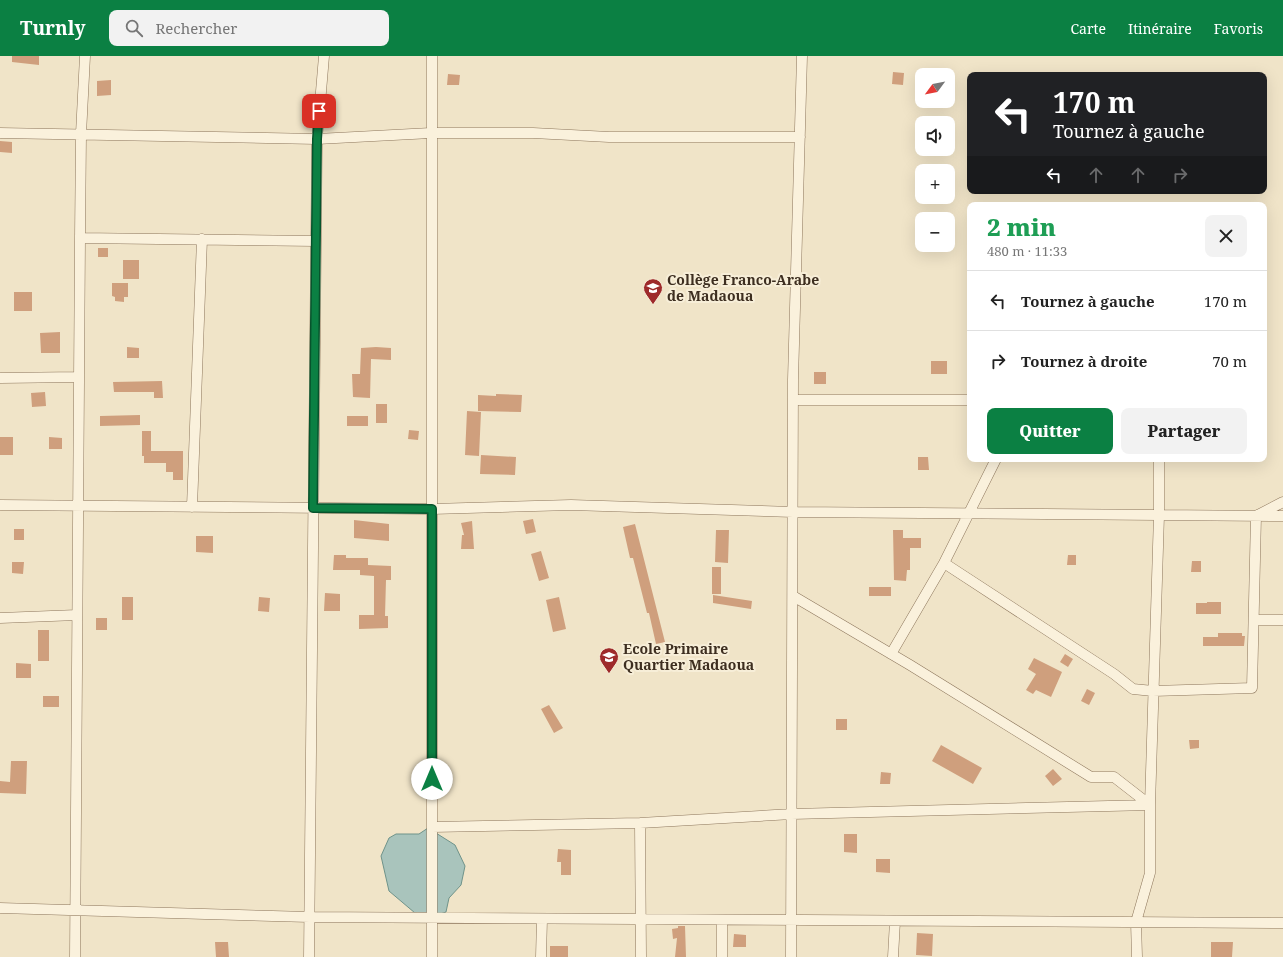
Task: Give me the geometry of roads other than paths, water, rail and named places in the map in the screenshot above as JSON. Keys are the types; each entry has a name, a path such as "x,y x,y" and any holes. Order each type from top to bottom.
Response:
{"street":[{"path":"75,957 76,615 81,134 85,56"},
{"path":"309,957 317,139 324,56"},
{"path":"432,56 432,957"},
{"path":"791,957 793,400 802,56"},
{"path":"0,133 317,139 431,133 533,133 617,137 800,137"},
{"path":"80,238 316,241"},
{"path":"192,507 202,239"},
{"path":"0,378 79,377"},
{"path":"793,400 967,400"},
{"path":"891,654 944,563 970,514 995,462"},
{"path":"1137,957 1136,922 1150,873 1150,805 1159,515 1159,462"},
{"path":"1256,516 1283,502"},
{"path":"0,505 432,509 572,505 793,512 1283,516"},
{"path":"944,563 1114,674 1133,689 1153,691 1252,688 1256,516"},
{"path":"793,596 891,654 1091,777 1114,777 1150,805"},
{"path":"0,618 76,615"},
{"path":"1254,620 1283,620"},
{"path":"432,827 640,823 792,814 1150,805"},
{"path":"640,823 641,957"},
{"path":"0,908 309,917 1283,923"},
{"path":"541,957 542,918"},
{"path":"722,920 722,957"},
{"path":"893,957 895,921"}],"water":[{"path":"428,828 455,845 465,866 461,885 449,898 446,912 432,917 415,913 389,891 381,856 389,838 396,834 419,834"}],"place":[{"name":"Collège Franco-Arabe de Madaoua","path":"653,305"},
{"name":"Ecole Primaire Quartier Madaoua","path":"609,674"}]}
